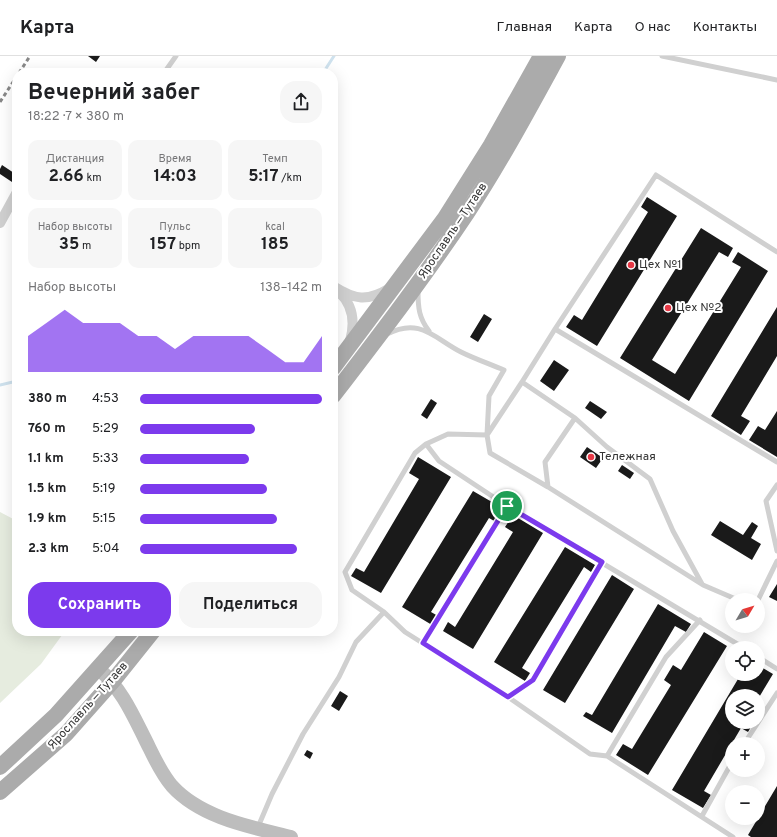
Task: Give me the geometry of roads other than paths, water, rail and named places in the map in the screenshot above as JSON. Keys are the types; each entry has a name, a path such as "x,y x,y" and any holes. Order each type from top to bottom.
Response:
{"main road":[{"name":"Ярославль — Тутаев","path":"338,390 426,273 468,212 554,58"},
{"name":"Ярославль — Тутаев","path":"338,361 445,218 491,145 554,58"},
{"name":"Ярославль — Тутаев","path":"0,767 56,715 127,636"},
{"name":"Ярославль — Тутаев","path":"0,792 66,734 113,681 149,636"}],"street":[{"path":"0,223 12,201"},
{"path":"338,289 350,296 360,298 372,297 382,293 400,280"},
{"path":"338,291 349,306 353,319 353,330 347,349"},
{"path":"98,668 113,681 129,705 159,768 173,786 188,800 207,811 258,829 291,837"}],"lane":[{"path":"168,68 176,56"},
{"path":"662,56 777,80"},
{"path":"487,435 555,328 656,175 777,252"},
{"path":"426,273 418,288 418,302 421,320 429,331"},
{"path":"377,339 396,330 412,327 429,331 461,352 504,370 489,396 487,435 490,452 703,585 725,594"},
{"path":"555,328 777,462"},
{"path":"522,382 574,418 606,447 650,479 673,531 703,585"},
{"path":"548,487 546,462 574,418"},
{"path":"487,435 448,434 426,444 415,453 345,572 352,590 384,612 405,632 508,697 590,754 607,756 733,837"},
{"path":"426,444 439,460 507,506 733,641"},
{"path":"777,485 766,501 777,551"},
{"path":"423,643 507,506"},
{"path":"761,593 777,561"},
{"path":"508,697 533,680 602,562"},
{"path":"258,829 272,794 303,734 339,677 356,642 384,612"},
{"path":"607,756 666,657 700,620"},
{"path":"765,661 777,669"},
{"path":"749,737 777,693"},
{"path":"702,816 725,775"}],"waterway":[{"path":"326,68 334,56"},
{"path":"0,385 12,382"}],"railway":[{"path":"22,68 30,56"},
{"path":"0,102 12,84"}],"place":[{"name":"Цех №1","path":"631,265"},
{"name":"Цех №2","path":"668,308"},
{"name":"Тележная","path":"591,457"}]}
